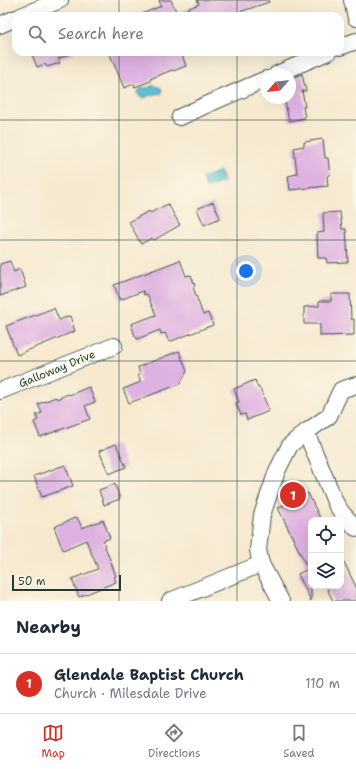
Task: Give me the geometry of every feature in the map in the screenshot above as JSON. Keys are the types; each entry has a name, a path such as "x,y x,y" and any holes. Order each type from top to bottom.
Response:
{"street":[{"path":"31,12 60,0"},
{"path":"352,0 356,18"},
{"path":"0,25 12,20"},
{"path":"344,46 356,41"},
{"path":"291,68 319,56"},
{"path":"180,117 206,104 260,82"},
{"name":"Galloway Drive","path":"0,392 114,346"},
{"path":"281,601 261,564 258,550 262,515 277,471 290,445 329,416 349,388"},
{"path":"306,432 336,504 356,528"},
{"path":"170,601 261,564"}],"water":[{"path":"153,85 161,88 161,94 156,93 155,95 150,95 144,98 140,97 138,93 141,88 148,88"},
{"path":"220,171 224,182 206,188 202,178"}],"building":[{"path":"159,0 171,0 177,12 147,12 161,6"},
{"path":"197,0 269,0 269,2 240,12 179,12 199,4"},
{"path":"33,56 66,56 58,59 60,63 47,67 45,64 37,67"},
{"path":"111,56 182,56 186,66 150,79 151,81 135,87 134,84 124,88"},
{"path":"302,74 306,91 302,91 305,107 303,107 305,118 289,121 285,104 296,104 296,76"},
{"path":"323,139 325,158 328,158 330,175 327,177 328,186 290,190 288,176 297,174 294,148 304,146 304,142"},
{"path":"213,202 220,218 204,225 197,209"},
{"path":"168,204 180,225 154,240 152,238 141,244 129,222 149,211 150,213"},
{"path":"340,212 342,229 346,229 348,262 327,263 326,258 318,258 317,233 324,232 323,213"},
{"path":"180,260 186,276 191,275 195,286 193,287 203,315 208,313 213,325 169,342 165,333 161,334 160,330 137,339 131,324 156,315 147,294 144,295 143,291 120,300 114,285"},
{"path":"10,261 14,272 20,269 26,287 0,296 0,264"},
{"path":"331,294 350,294 351,319 354,319 354,335 320,336 320,324 304,324 304,307 319,306 319,301 331,301"},
{"path":"54,308 59,320 70,316 75,331 17,355 6,326"},
{"path":"179,351 187,371 180,384 129,403 123,389 141,382 138,375 140,374 138,367"},
{"path":"255,380 258,388 260,388 269,411 247,420 245,414 241,415 236,403 239,402 234,389"},
{"path":"89,387 95,402 85,406 90,419 40,437 34,422 38,420 36,415 42,413 38,404 56,397 57,399 68,394 69,395"},
{"path":"116,444 126,467 109,474 99,451"},
{"path":"65,465 73,486 42,497 34,476"},
{"path":"115,484 120,499 104,505 99,490"},
{"path":"308,493 320,517 308,517 308,569 278,508"},
{"path":"77,517 82,528 103,520 110,538 103,541 116,576 114,577 116,582 79,597 72,579 98,569 86,540 63,550 54,527"},
{"path":"344,562 356,587 356,601 333,601 327,589 344,589"},
{"path":"308,569 308,589 311,589 311,601 298,574"}],"place":[{"name":"Glendale Baptist Church","path":"293,495"}]}
